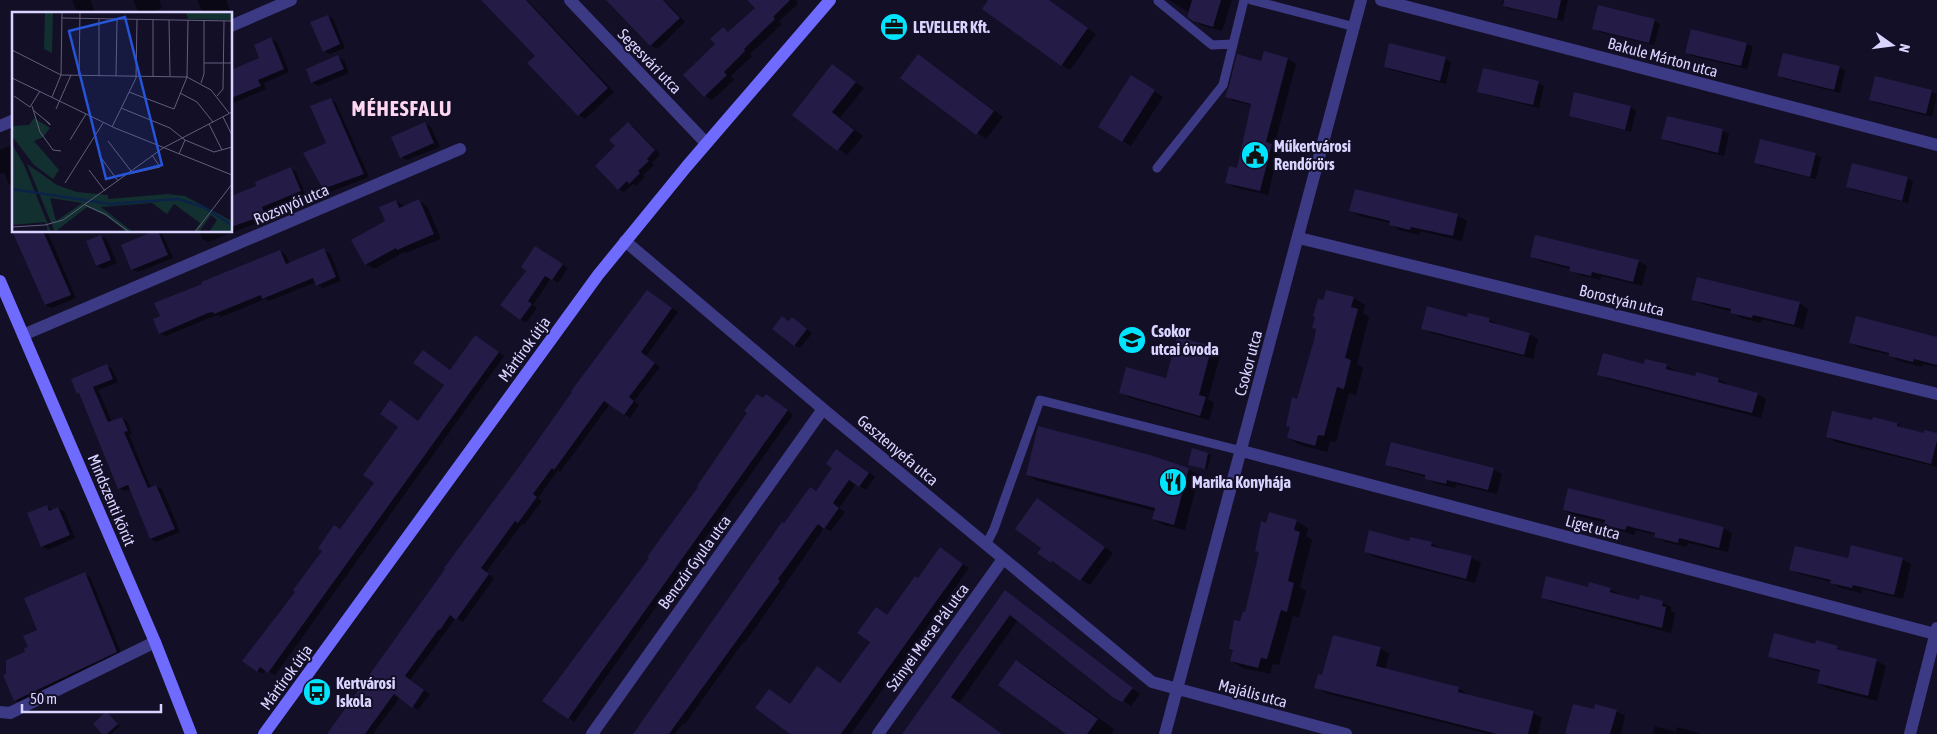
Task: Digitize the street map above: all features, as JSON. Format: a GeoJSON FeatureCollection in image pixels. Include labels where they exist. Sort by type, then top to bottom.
{"type":"FeatureCollection","features":[{"type":"Feature","properties":{"kind":"street"},"geometry":{"type":"LineString","coordinates":[[232,26],[291,0]]}},
{"type":"Feature","properties":{"kind":"street","name":"Segesvári utca"},"geometry":{"type":"LineString","coordinates":[[570,0],[706,144]]}},
{"type":"Feature","properties":{"kind":"street","name":"Mártírok útja"},"geometry":{"type":"LineString","coordinates":[[264,734],[598,275],[706,144],[830,0]]}},
{"type":"Feature","properties":{"kind":"street","name":"Csokor utca"},"geometry":{"type":"LineString","coordinates":[[1165,734],[1299,238],[1361,0]]}},
{"type":"Feature","properties":{"kind":"street","name":"Bakule Márton utca"},"geometry":{"type":"LineString","coordinates":[[1381,0],[1937,145]]}},
{"type":"Feature","properties":{"kind":"street"},"geometry":{"type":"LineString","coordinates":[[0,126],[12,121]]}},
{"type":"Feature","properties":{"kind":"street","name":"Rozsnyói utca"},"geometry":{"type":"LineString","coordinates":[[24,335],[460,149]]}},
{"type":"Feature","properties":{"kind":"street","name":"Borostyán utca"},"geometry":{"type":"LineString","coordinates":[[1299,238],[1937,394]]}},
{"type":"Feature","properties":{"kind":"street","name":"Gesztenyefa utca"},"geometry":{"type":"LineString","coordinates":[[625,241],[823,410],[1152,682]]}},
{"type":"Feature","properties":{"kind":"street","name":"Mindszenti körút"},"geometry":{"type":"LineString","coordinates":[[1,288],[24,335],[155,642],[191,734]]}},
{"type":"Feature","properties":{"kind":"street","name":"Benczúr Gyula utca"},"geometry":{"type":"LineString","coordinates":[[592,734],[823,410]]}},
{"type":"Feature","properties":{"kind":"street","name":"Liget utca"},"geometry":{"type":"LineString","coordinates":[[1242,451],[1936,631]]}},
{"type":"Feature","properties":{"kind":"street","name":"Szinyei Merse Pál utca"},"geometry":{"type":"LineString","coordinates":[[878,734],[1003,559]]}},
{"type":"Feature","properties":{"kind":"street"},"geometry":{"type":"LineString","coordinates":[[1910,734],[1936,631]]}},
{"type":"Feature","properties":{"kind":"street"},"geometry":{"type":"LineString","coordinates":[[0,712],[10,713],[155,642]]}},
{"type":"Feature","properties":{"kind":"street","name":"Majális utca"},"geometry":{"type":"LineString","coordinates":[[1152,682],[1346,734]]}},
{"type":"Feature","properties":{"kind":"lane"},"geometry":{"type":"LineString","coordinates":[[1157,168],[1223,85],[1244,0]]}},
{"type":"Feature","properties":{"kind":"lane"},"geometry":{"type":"LineString","coordinates":[[1251,0],[1355,27]]}},
{"type":"Feature","properties":{"kind":"lane"},"geometry":{"type":"LineString","coordinates":[[1158,1],[1212,45],[1232,44]]}},
{"type":"Feature","properties":{"kind":"lane"},"geometry":{"type":"LineString","coordinates":[[986,545],[994,530],[1040,400],[1242,451]]}},
{"type":"Feature","properties":{"kind":"building"},"geometry":{"type":"Polygon","coordinates":[[[481,0],[526,0],[608,88],[578,116],[527,63],[535,56],[481,0]]]}},
{"type":"Feature","properties":{"kind":"building"},"geometry":{"type":"Polygon","coordinates":[[[606,0],[663,0],[680,18],[650,46],[606,0]]]}},
{"type":"Feature","properties":{"kind":"building"},"geometry":{"type":"Polygon","coordinates":[[[747,0],[790,0],[773,17],[775,19],[744,49],[745,51],[724,72],[727,75],[704,97],[683,75],[715,44],[710,39],[723,27],[728,32],[755,8],[747,0]]]}},
{"type":"Feature","properties":{"kind":"building"},"geometry":{"type":"Polygon","coordinates":[[[988,0],[1049,0],[1088,28],[1061,66],[982,9],[988,0]]]}},
{"type":"Feature","properties":{"kind":"building"},"geometry":{"type":"Polygon","coordinates":[[[1192,0],[1221,0],[1213,27],[1193,21],[1187,17],[1192,0]]]}},
{"type":"Feature","properties":{"kind":"building"},"geometry":{"type":"Polygon","coordinates":[[[1504,0],[1561,0],[1557,19],[1503,6],[1504,0]]]}},
{"type":"Feature","properties":{"kind":"building"},"geometry":{"type":"Polygon","coordinates":[[[1598,5],[1655,19],[1649,43],[1592,29],[1598,5]]]}},
{"type":"Feature","properties":{"kind":"building"},"geometry":{"type":"Polygon","coordinates":[[[328,15],[340,44],[323,52],[310,22],[328,15]]]}},
{"type":"Feature","properties":{"kind":"building"},"geometry":{"type":"Polygon","coordinates":[[[1691,29],[1747,43],[1741,66],[1685,53],[1691,29]]]}},
{"type":"Feature","properties":{"kind":"building"},"geometry":{"type":"Polygon","coordinates":[[[271,37],[284,69],[258,80],[261,86],[232,98],[232,70],[259,58],[254,45],[271,37]]]}},
{"type":"Feature","properties":{"kind":"building"},"geometry":{"type":"Polygon","coordinates":[[[1389,43],[1446,57],[1440,81],[1384,67],[1389,43]]]}},
{"type":"Feature","properties":{"kind":"building"},"geometry":{"type":"Polygon","coordinates":[[[1264,51],[1288,58],[1266,142],[1272,144],[1260,191],[1225,183],[1229,166],[1237,168],[1251,104],[1225,97],[1237,54],[1261,61],[1264,51]]]}},
{"type":"Feature","properties":{"kind":"building"},"geometry":{"type":"Polygon","coordinates":[[[1783,53],[1840,66],[1834,90],[1777,76],[1783,53]]]}},
{"type":"Feature","properties":{"kind":"building"},"geometry":{"type":"Polygon","coordinates":[[[918,54],[994,111],[976,135],[900,78],[918,54]]]}},
{"type":"Feature","properties":{"kind":"building"},"geometry":{"type":"Polygon","coordinates":[[[338,55],[344,69],[311,83],[306,69],[338,55]]]}},
{"type":"Feature","properties":{"kind":"building"},"geometry":{"type":"Polygon","coordinates":[[[832,64],[856,82],[832,112],[854,130],[837,151],[792,115],[832,64]]]}},
{"type":"Feature","properties":{"kind":"building"},"geometry":{"type":"Polygon","coordinates":[[[1483,68],[1539,81],[1533,105],[1477,92],[1483,68]]]}},
{"type":"Feature","properties":{"kind":"building"},"geometry":{"type":"Polygon","coordinates":[[[1131,75],[1155,90],[1122,142],[1098,127],[1131,75]]]}},
{"type":"Feature","properties":{"kind":"building"},"geometry":{"type":"Polygon","coordinates":[[[1875,76],[1932,90],[1926,114],[1869,100],[1875,76]]]}},
{"type":"Feature","properties":{"kind":"building"},"geometry":{"type":"Polygon","coordinates":[[[1574,92],[1631,106],[1625,130],[1569,116],[1574,92]]]}},
{"type":"Feature","properties":{"kind":"building"},"geometry":{"type":"Polygon","coordinates":[[[331,98],[364,174],[323,189],[303,153],[326,143],[310,106],[331,98]]]}},
{"type":"Feature","properties":{"kind":"building"},"geometry":{"type":"Polygon","coordinates":[[[1667,116],[1723,129],[1718,153],[1661,139],[1667,116]]]}},
{"type":"Feature","properties":{"kind":"building"},"geometry":{"type":"Polygon","coordinates":[[[425,122],[434,143],[400,158],[391,137],[425,122]]]}},
{"type":"Feature","properties":{"kind":"building"},"geometry":{"type":"Polygon","coordinates":[[[628,122],[655,150],[647,159],[649,161],[638,171],[640,173],[629,184],[627,181],[618,190],[595,166],[615,146],[609,140],[628,122]]]}},
{"type":"Feature","properties":{"kind":"building"},"geometry":{"type":"Polygon","coordinates":[[[1760,139],[1816,153],[1810,177],[1754,163],[1760,139]]]}},
{"type":"Feature","properties":{"kind":"building"},"geometry":{"type":"Polygon","coordinates":[[[1852,163],[1908,177],[1902,201],[1846,187],[1852,163]]]}},
{"type":"Feature","properties":{"kind":"building"},"geometry":{"type":"Polygon","coordinates":[[[291,167],[301,191],[262,207],[265,215],[232,227],[232,196],[256,186],[255,182],[291,167]]]}},
{"type":"Feature","properties":{"kind":"building"},"geometry":{"type":"Polygon","coordinates":[[[1355,189],[1458,214],[1453,236],[1411,227],[1410,230],[1389,225],[1390,221],[1349,211],[1355,189]]]}},
{"type":"Feature","properties":{"kind":"building"},"geometry":{"type":"Polygon","coordinates":[[[419,199],[434,234],[397,250],[396,248],[365,265],[351,240],[385,221],[379,207],[396,200],[399,208],[419,199]]]}},
{"type":"Feature","properties":{"kind":"building"},"geometry":{"type":"Polygon","coordinates":[[[12,232],[43,232],[71,295],[45,305],[12,232]]]}},
{"type":"Feature","properties":{"kind":"building"},"geometry":{"type":"Polygon","coordinates":[[[152,232],[158,232],[168,255],[131,270],[121,245],[152,232]]]}},
{"type":"Feature","properties":{"kind":"building"},"geometry":{"type":"Polygon","coordinates":[[[101,235],[111,260],[96,266],[86,241],[101,235]]]}},
{"type":"Feature","properties":{"kind":"building"},"geometry":{"type":"Polygon","coordinates":[[[1535,235],[1639,260],[1633,282],[1592,272],[1591,276],[1569,271],[1570,267],[1530,257],[1535,235]]]}},
{"type":"Feature","properties":{"kind":"building"},"geometry":{"type":"Polygon","coordinates":[[[535,246],[563,264],[552,280],[545,276],[528,301],[532,304],[520,320],[500,305],[526,271],[521,267],[535,246]]]}},
{"type":"Feature","properties":{"kind":"building"},"geometry":{"type":"Polygon","coordinates":[[[324,248],[336,277],[316,286],[313,278],[262,299],[261,295],[214,314],[213,312],[208,313],[159,334],[153,319],[160,316],[154,303],[280,250],[286,264],[324,248]]]}},
{"type":"Feature","properties":{"kind":"building"},"geometry":{"type":"Polygon","coordinates":[[[1697,277],[1800,302],[1794,325],[1753,315],[1752,318],[1730,313],[1731,309],[1691,300],[1697,277]]]}},
{"type":"Feature","properties":{"kind":"building"},"geometry":{"type":"Polygon","coordinates":[[[647,290],[672,308],[641,352],[655,363],[629,397],[634,401],[624,415],[604,401],[554,470],[552,468],[533,494],[537,497],[518,523],[515,521],[481,568],[489,574],[456,620],[450,615],[405,676],[424,690],[412,708],[394,694],[365,734],[327,734],[444,568],[521,464],[571,391],[647,290]]]}},
{"type":"Feature","properties":{"kind":"building"},"geometry":{"type":"Polygon","coordinates":[[[1326,290],[1354,297],[1351,307],[1358,309],[1345,358],[1351,360],[1344,389],[1337,387],[1324,436],[1318,435],[1315,446],[1287,438],[1290,427],[1286,426],[1292,397],[1297,399],[1314,340],[1316,329],[1312,328],[1315,317],[1313,316],[1318,299],[1323,300],[1326,290]]]}},
{"type":"Feature","properties":{"kind":"building"},"geometry":{"type":"Polygon","coordinates":[[[1427,306],[1467,317],[1468,313],[1490,318],[1489,322],[1530,333],[1524,355],[1421,329],[1427,306]]]}},
{"type":"Feature","properties":{"kind":"building"},"geometry":{"type":"Polygon","coordinates":[[[782,316],[789,321],[792,317],[807,329],[794,346],[772,329],[782,316]]]}},
{"type":"Feature","properties":{"kind":"building"},"geometry":{"type":"Polygon","coordinates":[[[1856,316],[1937,337],[1937,365],[1914,359],[1913,362],[1889,356],[1889,353],[1849,343],[1856,316]]]}},
{"type":"Feature","properties":{"kind":"building"},"geometry":{"type":"Polygon","coordinates":[[[475,335],[499,352],[268,673],[260,667],[257,672],[242,661],[295,592],[293,590],[322,551],[318,548],[334,525],[340,529],[374,483],[363,475],[398,427],[380,414],[390,400],[418,421],[444,385],[413,363],[423,350],[450,370],[475,335]]]}},
{"type":"Feature","properties":{"kind":"building"},"geometry":{"type":"Polygon","coordinates":[[[1177,337],[1212,346],[1199,395],[1206,397],[1200,416],[1119,393],[1126,367],[1166,378],[1177,337]]]}},
{"type":"Feature","properties":{"kind":"building"},"geometry":{"type":"Polygon","coordinates":[[[1603,353],[1644,364],[1645,359],[1667,364],[1666,369],[1695,376],[1696,372],[1719,378],[1718,382],[1758,393],[1752,413],[1597,375],[1603,353]]]}},
{"type":"Feature","properties":{"kind":"building"},"geometry":{"type":"Polygon","coordinates":[[[107,364],[113,379],[93,387],[108,422],[122,417],[128,431],[124,432],[148,488],[156,485],[175,529],[150,539],[128,485],[118,489],[79,393],[77,394],[71,379],[107,364]]]}},
{"type":"Feature","properties":{"kind":"building"},"geometry":{"type":"Polygon","coordinates":[[[757,394],[763,398],[766,394],[788,410],[568,719],[542,701],[649,558],[647,557],[698,487],[747,413],[744,411],[757,394]]]}},
{"type":"Feature","properties":{"kind":"building"},"geometry":{"type":"Polygon","coordinates":[[[1832,411],[1872,420],[1873,417],[1924,433],[1924,430],[1937,433],[1937,441],[1931,464],[1826,437],[1832,411]]]}},
{"type":"Feature","properties":{"kind":"building"},"geometry":{"type":"Polygon","coordinates":[[[1038,426],[1150,455],[1189,468],[1174,525],[1152,519],[1155,508],[1026,475],[1038,426]]]}},
{"type":"Feature","properties":{"kind":"building"},"geometry":{"type":"Polygon","coordinates":[[[1391,442],[1494,468],[1488,490],[1447,480],[1446,484],[1425,479],[1425,475],[1385,465],[1391,442]]]}},
{"type":"Feature","properties":{"kind":"building"},"geometry":{"type":"Polygon","coordinates":[[[1192,448],[1208,453],[1205,469],[1188,465],[1192,448]]]}},
{"type":"Feature","properties":{"kind":"building"},"geometry":{"type":"Polygon","coordinates":[[[836,449],[869,473],[859,487],[849,480],[833,503],[839,508],[824,529],[818,524],[778,579],[780,581],[669,734],[633,734],[782,522],[784,523],[810,487],[816,491],[832,468],[826,464],[836,449]]]}},
{"type":"Feature","properties":{"kind":"building"},"geometry":{"type":"Polygon","coordinates":[[[1568,488],[1724,527],[1719,548],[1679,538],[1678,543],[1654,537],[1655,533],[1627,526],[1625,530],[1604,525],[1605,520],[1563,510],[1568,488]]]}},
{"type":"Feature","properties":{"kind":"building"},"geometry":{"type":"Polygon","coordinates":[[[1037,498],[1105,547],[1080,581],[1037,553],[1041,548],[1015,529],[1037,498]]]}},
{"type":"Feature","properties":{"kind":"building"},"geometry":{"type":"Polygon","coordinates":[[[47,505],[49,511],[58,507],[70,535],[41,547],[27,513],[47,505]]]}},
{"type":"Feature","properties":{"kind":"building"},"geometry":{"type":"Polygon","coordinates":[[[1269,512],[1297,520],[1294,530],[1300,532],[1288,581],[1294,583],[1287,612],[1281,610],[1267,659],[1261,658],[1258,668],[1230,661],[1233,650],[1229,649],[1234,620],[1240,621],[1243,611],[1245,612],[1259,552],[1255,551],[1261,521],[1266,523],[1269,512]]]}},
{"type":"Feature","properties":{"kind":"building"},"geometry":{"type":"Polygon","coordinates":[[[1369,530],[1409,541],[1410,537],[1432,542],[1431,546],[1472,556],[1466,579],[1364,552],[1369,530]]]}},
{"type":"Feature","properties":{"kind":"building"},"geometry":{"type":"Polygon","coordinates":[[[1851,545],[1903,558],[1894,595],[1853,585],[1852,588],[1830,583],[1831,580],[1789,570],[1795,546],[1848,558],[1851,545]]]}},
{"type":"Feature","properties":{"kind":"building"},"geometry":{"type":"Polygon","coordinates":[[[940,547],[963,564],[841,734],[790,734],[755,708],[769,689],[790,704],[817,666],[840,683],[870,642],[857,633],[876,607],[887,615],[915,576],[918,578],[940,547]]]}},
{"type":"Feature","properties":{"kind":"building"},"geometry":{"type":"Polygon","coordinates":[[[85,572],[117,652],[14,701],[3,675],[6,674],[6,660],[25,652],[24,648],[28,647],[23,636],[37,630],[24,598],[85,572]]]}},
{"type":"Feature","properties":{"kind":"building"},"geometry":{"type":"Polygon","coordinates":[[[1546,576],[1588,587],[1589,582],[1611,588],[1610,592],[1639,600],[1640,595],[1663,601],[1662,606],[1666,607],[1662,628],[1541,598],[1546,576]]]}},
{"type":"Feature","properties":{"kind":"building"},"geometry":{"type":"Polygon","coordinates":[[[1005,590],[1133,688],[1122,702],[1114,698],[1010,615],[951,697],[1002,734],[902,734],[1005,590]]]}},
{"type":"Feature","properties":{"kind":"building"},"geometry":{"type":"Polygon","coordinates":[[[1774,633],[1815,644],[1816,640],[1838,646],[1837,649],[1877,659],[1868,696],[1817,683],[1820,670],[1768,657],[1774,633]]]}},
{"type":"Feature","properties":{"kind":"building"},"geometry":{"type":"Polygon","coordinates":[[[1333,635],[1381,647],[1376,666],[1459,687],[1458,692],[1534,711],[1528,734],[1497,734],[1314,688],[1318,674],[1322,675],[1333,635]]]}},
{"type":"Feature","properties":{"kind":"building"},"geometry":{"type":"Polygon","coordinates":[[[1016,660],[1098,719],[1087,734],[1066,734],[998,685],[1016,660]]]}},
{"type":"Feature","properties":{"kind":"building"},"geometry":{"type":"Polygon","coordinates":[[[1573,704],[1594,709],[1595,704],[1617,710],[1610,734],[1565,734],[1573,704]]]}},
{"type":"Feature","properties":{"kind":"building"},"geometry":{"type":"Polygon","coordinates":[[[106,711],[118,724],[107,734],[102,734],[93,724],[106,711]]]}},
{"type":"Feature","properties":{"kind":"place","name":"LEVELLER Kft."},"geometry":{"type":"Point","coordinates":[894,27]}},
{"type":"Feature","properties":{"kind":"place","name":"Műkertvárosi Rendőrörs"},"geometry":{"type":"Point","coordinates":[1255,155]}},
{"type":"Feature","properties":{"kind":"place","name":"Csokor utcai óvoda"},"geometry":{"type":"Point","coordinates":[1132,340]}},
{"type":"Feature","properties":{"kind":"place","name":"Marika Konyhája"},"geometry":{"type":"Point","coordinates":[1173,482]}},
{"type":"Feature","properties":{"kind":"place","name":"Kertvárosi Iskola"},"geometry":{"type":"Point","coordinates":[317,692]}},
{"type":"Feature","properties":{"kind":"district","name":"MÉHESFALU"},"geometry":{"type":"Point","coordinates":[402,109]}}]}
